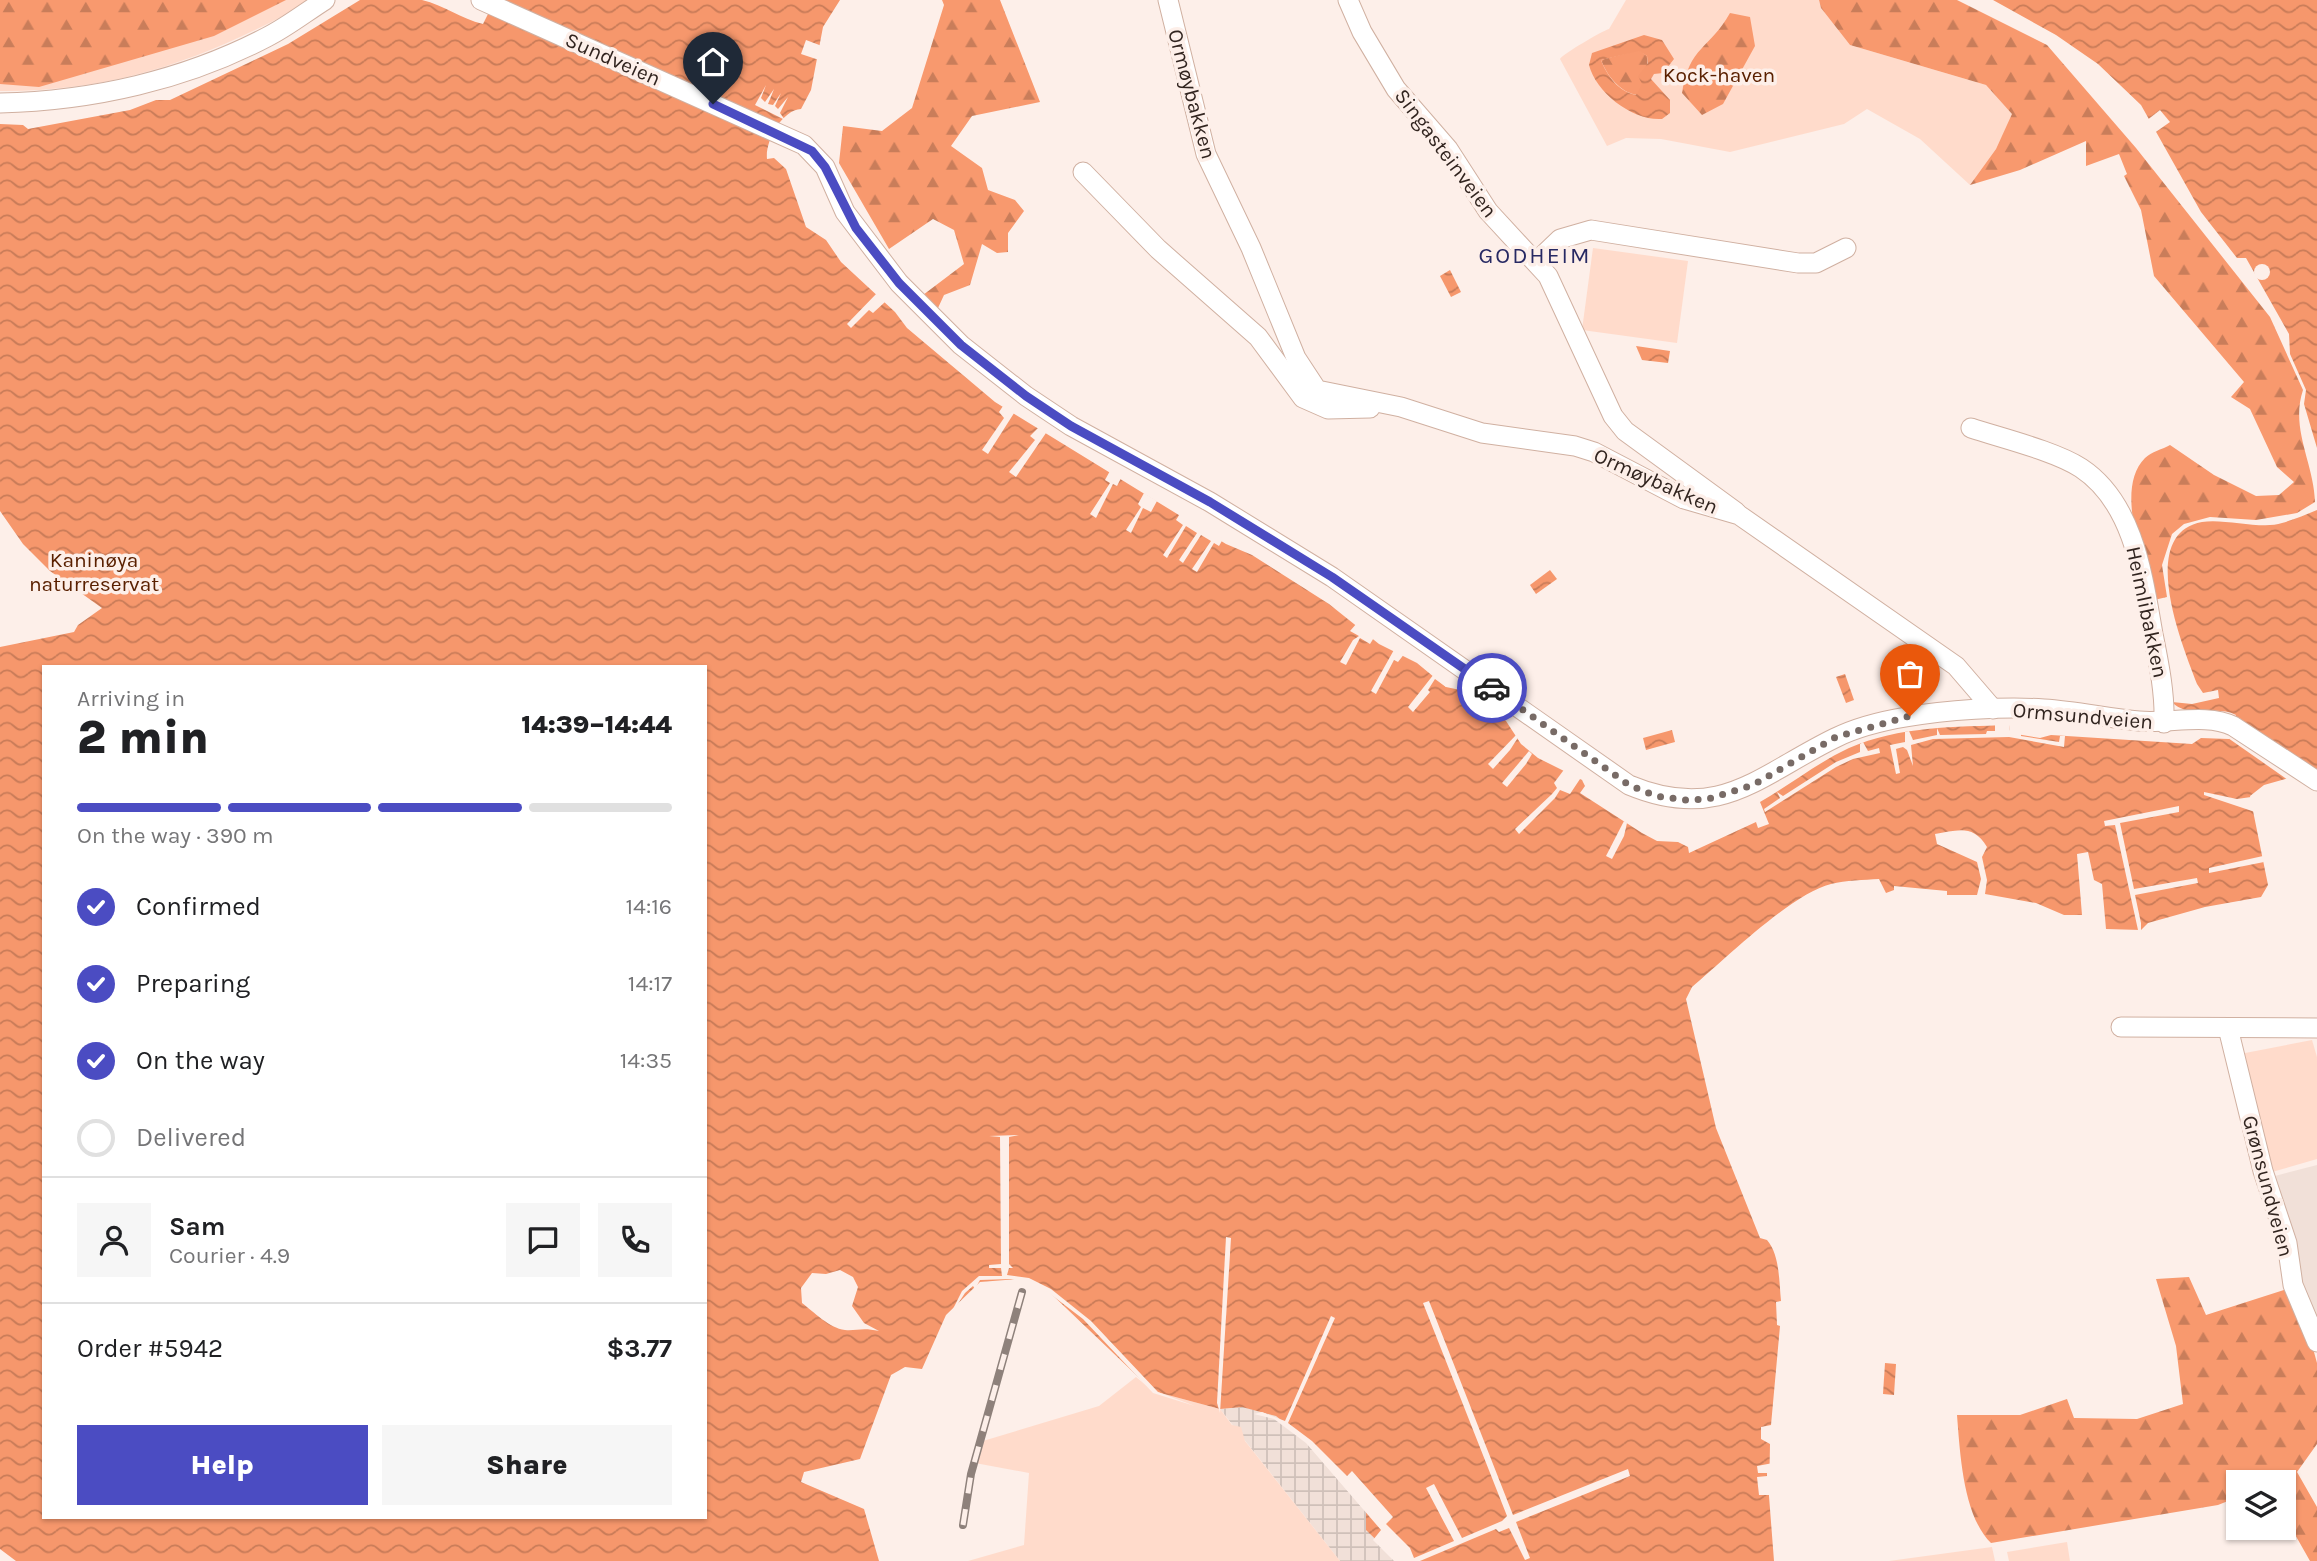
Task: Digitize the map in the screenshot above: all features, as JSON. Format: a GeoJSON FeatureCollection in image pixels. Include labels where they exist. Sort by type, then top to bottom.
{"type":"FeatureCollection","features":[{"type":"Feature","properties":{"kind":"street"},"geometry":{"type":"LineString","coordinates":[[0,103],[78,98],[147,84],[251,45],[326,0]]}},
{"type":"Feature","properties":{"kind":"street","name":"Ormøybakken"},"geometry":{"type":"LineString","coordinates":[[1168,0],[1206,153],[1251,248],[1296,358],[1317,390],[1384,403],[1482,433],[1575,446],[1594,452],[1684,499],[1739,515],[1956,666],[1993,709]]}},
{"type":"Feature","properties":{"kind":"street","name":"Singasteinveien"},"geometry":{"type":"LineString","coordinates":[[1348,0],[1373,52],[1396,89],[1448,149],[1489,211],[1548,276],[1594,379],[1619,423],[1659,457],[1696,480],[1739,515]]}},
{"type":"Feature","properties":{"kind":"street","name":"Sundveien"},"geometry":{"type":"LineString","coordinates":[[487,3],[804,145],[819,158]]}},
{"type":"Feature","properties":{"kind":"street","name":"Ormsundveien"},"geometry":{"type":"LineString","coordinates":[[819,158],[845,212],[899,283],[961,345],[1026,396],[1071,426],[1210,502],[1332,577],[1629,785],[1656,796],[1685,800],[1708,799],[1753,785],[1856,729],[1910,716],[1993,709],[2046,709],[2164,723],[2211,720],[2233,726],[2312,779]]}},
{"type":"Feature","properties":{"kind":"street","name":"Ormøybakken"},"geometry":{"type":"LineString","coordinates":[[1083,172],[1158,249],[1258,337],[1303,398],[1328,409],[1342,410],[1373,408],[1384,403]]}},
{"type":"Feature","properties":{"kind":"street"},"geometry":{"type":"LineString","coordinates":[[1536,262],[1560,239],[1591,230],[1798,263],[1816,263],[1846,248]]}},
{"type":"Feature","properties":{"kind":"street","name":"Heimlibakken"},"geometry":{"type":"LineString","coordinates":[[1971,428],[2077,465],[2090,475],[2110,498],[2130,534],[2143,577],[2164,692],[2164,723]]}},
{"type":"Feature","properties":{"kind":"street"},"geometry":{"type":"LineString","coordinates":[[2121,1027],[2317,1028]]}},
{"type":"Feature","properties":{"kind":"street","name":"Grønsundveien"},"geometry":{"type":"LineString","coordinates":[[2228,1028],[2263,1171],[2287,1243],[2293,1285],[2317,1342]]}},
{"type":"Feature","properties":{"kind":"shaded area"},"geometry":{"type":"Polygon","coordinates":[[[2317,1165],[2317,1323],[2306,1300],[2275,1176],[2317,1165]]]}},
{"type":"Feature","properties":{"kind":"shaded area"},"geometry":{"type":"Polygon","coordinates":[[[1242,1407],[1276,1415],[1300,1435],[1366,1512],[1398,1561],[1340,1561],[1220,1409],[1242,1407]]]}},
{"type":"Feature","properties":{"kind":"green space"},"geometry":{"type":"Polygon","coordinates":[[[0,0],[312,0],[237,38],[162,67],[124,78],[84,85],[0,91],[0,0]]]}},
{"type":"Feature","properties":{"kind":"green space"},"geometry":{"type":"Polygon","coordinates":[[[0,0],[286,0],[214,36],[39,87],[0,84],[0,0]]]}},
{"type":"Feature","properties":{"kind":"green space"},"geometry":{"type":"Polygon","coordinates":[[[942,0],[1000,0],[1040,102],[972,116],[951,146],[982,168],[988,190],[1015,200],[1024,211],[1008,233],[1008,252],[997,253],[982,244],[970,285],[944,295],[938,308],[923,295],[964,264],[954,230],[933,219],[889,249],[839,163],[843,126],[882,131],[912,108],[944,5],[942,0]]]}},
{"type":"Feature","properties":{"kind":"green space","name":"Kock-haven"},"geometry":{"type":"Polygon","coordinates":[[[1626,0],[1819,0],[1821,8],[1850,45],[1986,85],[2013,114],[1996,149],[1970,185],[1920,139],[1867,109],[1844,124],[1730,152],[1661,139],[1626,138],[1607,146],[1560,59],[1609,29],[1626,0]]]}},
{"type":"Feature","properties":{"kind":"green space"},"geometry":{"type":"Polygon","coordinates":[[[1819,0],[1957,0],[2047,45],[2136,148],[2270,317],[2303,390],[2299,418],[2315,502],[2297,513],[2256,520],[2210,517],[2184,524],[2172,534],[2162,565],[2167,597],[2154,600],[2134,526],[2132,507],[2136,471],[2145,458],[2170,445],[2214,475],[2256,496],[2279,495],[2294,482],[2277,467],[2250,409],[2231,397],[2244,382],[2154,276],[2141,210],[2124,176],[2127,174],[2119,154],[2086,166],[2086,141],[2020,170],[1970,185],[1996,149],[2012,114],[1986,85],[1850,45],[1821,8],[1819,0]]]}},
{"type":"Feature","properties":{"kind":"green space"},"geometry":{"type":"Polygon","coordinates":[[[1730,13],[1750,17],[1755,46],[1723,104],[1702,115],[1682,93],[1685,78],[1695,57],[1730,13]]]}},
{"type":"Feature","properties":{"kind":"green space"},"geometry":{"type":"Polygon","coordinates":[[[1639,50],[1647,56],[1647,65],[1644,82],[1637,95],[1615,82],[1601,60],[1639,50]]]}},
{"type":"Feature","properties":{"kind":"green space"},"geometry":{"type":"Polygon","coordinates":[[[1593,248],[1688,261],[1677,343],[1582,330],[1593,248]]]}},
{"type":"Feature","properties":{"kind":"green space"},"geometry":{"type":"Polygon","coordinates":[[[2312,1040],[2317,1057],[2317,1159],[2272,1172],[2240,1054],[2312,1040]]]}},
{"type":"Feature","properties":{"kind":"green space"},"geometry":{"type":"Polygon","coordinates":[[[2189,1277],[2206,1315],[2287,1289],[2309,1334],[2317,1363],[2317,1444],[2297,1472],[2317,1507],[2317,1561],[2310,1561],[2296,1536],[2296,1470],[2226,1470],[2226,1502],[2218,1505],[1991,1543],[1974,1517],[1962,1465],[1957,1415],[2020,1415],[2067,1399],[2074,1418],[2137,1419],[2183,1404],[2176,1346],[2156,1279],[2189,1277]]]}},
{"type":"Feature","properties":{"kind":"green space"},"geometry":{"type":"Polygon","coordinates":[[[1136,1377],[1153,1391],[1220,1409],[1232,1425],[1241,1427],[1245,1441],[1340,1561],[968,1561],[1024,1545],[1029,1473],[975,1463],[983,1441],[1099,1406],[1136,1377]]]}},
{"type":"Feature","properties":{"kind":"green space"},"geometry":{"type":"Polygon","coordinates":[[[2067,1542],[2070,1561],[2009,1561],[2007,1552],[2067,1542]]]}},
{"type":"Feature","properties":{"kind":"green space"},"geometry":{"type":"Polygon","coordinates":[[[1992,1547],[1995,1561],[1889,1561],[1992,1547]]]}},
{"type":"Feature","properties":{"kind":"water"},"geometry":{"type":"Polygon","coordinates":[[[360,0],[422,0],[483,24],[495,0],[840,0],[823,27],[811,90],[801,109],[787,115],[776,128],[767,152],[767,159],[774,158],[786,169],[806,227],[826,240],[841,262],[895,312],[907,328],[995,402],[1226,544],[1252,555],[1329,604],[1379,644],[1417,663],[1446,687],[1465,691],[1484,702],[1506,721],[1521,744],[1538,758],[1582,780],[1585,786],[1580,793],[1657,841],[1678,842],[1688,847],[1689,853],[1756,822],[1758,828],[1769,824],[1760,802],[1837,754],[1887,735],[1928,729],[2009,725],[2010,733],[2040,738],[2051,735],[2192,744],[2201,738],[2229,739],[2236,715],[2220,711],[2186,710],[2172,702],[2192,704],[2219,698],[2218,690],[2203,693],[2197,684],[2175,620],[2168,569],[2171,547],[2182,531],[2202,522],[2274,525],[2317,510],[2317,770],[2264,785],[2250,796],[2268,885],[2261,897],[2205,907],[2148,923],[2141,930],[2106,929],[2102,884],[2094,880],[2088,852],[2077,854],[2082,915],[2064,915],[2036,903],[1985,894],[1987,880],[1982,857],[1987,847],[1976,834],[1964,830],[1950,831],[1935,834],[1937,844],[1977,862],[1981,879],[1977,895],[1947,895],[1947,891],[1894,886],[1894,890],[1886,893],[1879,879],[1831,884],[1797,900],[1778,914],[1692,987],[1686,999],[1716,1128],[1760,1238],[1767,1240],[1771,1246],[1778,1269],[1781,1301],[1776,1302],[1777,1325],[1780,1326],[1771,1425],[1761,1427],[1761,1439],[1770,1444],[1769,1496],[1774,1561],[1398,1561],[1366,1530],[1366,1512],[1333,1470],[1300,1435],[1276,1416],[1242,1407],[1220,1409],[1153,1391],[1044,1287],[1019,1279],[980,1282],[946,1315],[922,1369],[905,1367],[891,1375],[860,1459],[804,1472],[801,1482],[864,1509],[879,1561],[16,1561],[0,1549],[0,647],[74,632],[78,625],[102,608],[50,571],[23,544],[0,511],[0,124],[23,125],[28,129],[130,110],[156,100],[170,100],[288,44],[360,0]],[[840,1270],[826,1274],[812,1273],[801,1288],[802,1303],[839,1329],[879,1331],[864,1323],[852,1306],[858,1287],[853,1277],[840,1270]]]}},
{"type":"Feature","properties":{"kind":"water"},"geometry":{"type":"Polygon","coordinates":[[[1993,0],[2317,0],[2317,448],[2304,404],[2306,390],[2290,354],[2289,334],[2246,258],[2237,258],[2201,212],[2141,105],[2098,64],[2056,35],[1993,0]]]}},
{"type":"Feature","properties":{"kind":"water"},"geometry":{"type":"Polygon","coordinates":[[[1644,35],[1662,40],[1674,59],[1663,73],[1654,74],[1651,79],[1670,100],[1670,113],[1662,119],[1651,118],[1617,103],[1599,86],[1593,75],[1589,65],[1592,53],[1644,35]],[[1639,51],[1601,60],[1614,82],[1624,91],[1636,95],[1642,84],[1638,76],[1648,63],[1647,56],[1639,51]]]}},
{"type":"Feature","properties":{"kind":"water"},"geometry":{"type":"Polygon","coordinates":[[[1450,270],[1461,292],[1451,297],[1440,276],[1450,270]]]}},
{"type":"Feature","properties":{"kind":"water"},"geometry":{"type":"Polygon","coordinates":[[[1636,346],[1670,351],[1668,363],[1642,360],[1636,346]]]}},
{"type":"Feature","properties":{"kind":"water"},"geometry":{"type":"Polygon","coordinates":[[[1550,570],[1557,579],[1536,594],[1530,585],[1550,570]]]}},
{"type":"Feature","properties":{"kind":"water"},"geometry":{"type":"Polygon","coordinates":[[[1845,674],[1854,700],[1846,703],[1836,677],[1845,674]]]}},
{"type":"Feature","properties":{"kind":"water"},"geometry":{"type":"Polygon","coordinates":[[[1672,730],[1675,742],[1646,750],[1643,738],[1672,730]]]}},
{"type":"Feature","properties":{"kind":"water"},"geometry":{"type":"Polygon","coordinates":[[[1885,1363],[1896,1364],[1894,1395],[1883,1394],[1885,1363]]]}},
{"type":"Feature","properties":{"kind":"pier"},"geometry":{"type":"Polygon","coordinates":[[[806,40],[822,46],[819,60],[801,54],[806,40]]]}},
{"type":"Feature","properties":{"kind":"pier"},"geometry":{"type":"Polygon","coordinates":[[[766,85],[761,98],[765,102],[774,89],[768,104],[773,105],[781,93],[775,106],[778,109],[788,97],[780,113],[785,120],[755,105],[766,85]]]}},
{"type":"Feature","properties":{"kind":"pier"},"geometry":{"type":"Polygon","coordinates":[[[2160,110],[2170,122],[2153,134],[2146,121],[2160,110]]]}},
{"type":"Feature","properties":{"kind":"pier"},"geometry":{"type":"Polygon","coordinates":[[[2259,264],[2265,264],[2270,272],[2268,278],[2259,280],[2254,275],[2254,269],[2259,264]]]}},
{"type":"Feature","properties":{"kind":"pier"},"geometry":{"type":"Polygon","coordinates":[[[877,293],[885,302],[873,313],[869,310],[851,328],[847,324],[877,293]]]}},
{"type":"Feature","properties":{"kind":"pier"},"geometry":{"type":"Polygon","coordinates":[[[1005,403],[1016,410],[988,454],[982,450],[1004,418],[999,412],[1005,403]]]}},
{"type":"Feature","properties":{"kind":"pier"},"geometry":{"type":"Polygon","coordinates":[[[1041,425],[1048,430],[1016,477],[1009,472],[1035,440],[1030,436],[1041,425]]]}},
{"type":"Feature","properties":{"kind":"pier"},"geometry":{"type":"Polygon","coordinates":[[[1111,469],[1122,476],[1117,486],[1113,484],[1096,518],[1090,514],[1110,483],[1105,480],[1111,469]]]}},
{"type":"Feature","properties":{"kind":"pier"},"geometry":{"type":"Polygon","coordinates":[[[1144,493],[1157,501],[1151,512],[1143,508],[1131,533],[1126,530],[1141,507],[1138,504],[1144,493]]]}},
{"type":"Feature","properties":{"kind":"pier"},"geometry":{"type":"Polygon","coordinates":[[[1181,512],[1223,539],[1219,546],[1214,543],[1197,572],[1192,569],[1211,541],[1201,535],[1183,563],[1179,560],[1197,533],[1186,526],[1167,558],[1163,555],[1183,525],[1176,520],[1181,512]]]}},
{"type":"Feature","properties":{"kind":"pier"},"geometry":{"type":"Polygon","coordinates":[[[1357,623],[1375,636],[1370,644],[1360,638],[1346,665],[1340,662],[1353,640],[1359,636],[1350,631],[1357,623]]]}},
{"type":"Feature","properties":{"kind":"pier"},"geometry":{"type":"Polygon","coordinates":[[[1395,648],[1405,653],[1398,662],[1394,660],[1376,694],[1371,691],[1395,648]]]}},
{"type":"Feature","properties":{"kind":"pier"},"geometry":{"type":"Polygon","coordinates":[[[1434,674],[1448,684],[1446,687],[1435,679],[1428,690],[1430,692],[1413,712],[1408,707],[1434,674]]]}},
{"type":"Feature","properties":{"kind":"pier"},"geometry":{"type":"Polygon","coordinates":[[[2238,717],[2311,769],[2307,776],[2291,782],[2228,738],[2238,717]]]}},
{"type":"Feature","properties":{"kind":"pier"},"geometry":{"type":"Polygon","coordinates":[[[1995,725],[2009,725],[2010,731],[2021,731],[2021,736],[2059,742],[2060,736],[2065,736],[2064,747],[2009,737],[1933,739],[1911,745],[1913,766],[1907,750],[1903,747],[1896,749],[1900,773],[1896,774],[1890,745],[1905,742],[1905,732],[1909,731],[1913,740],[1937,735],[1937,728],[1940,735],[1986,734],[1987,731],[1995,731],[1995,725]]]}},
{"type":"Feature","properties":{"kind":"pier"},"geometry":{"type":"Polygon","coordinates":[[[1518,733],[1519,736],[1510,750],[1493,769],[1488,764],[1518,733]]]}},
{"type":"Feature","properties":{"kind":"pier"},"geometry":{"type":"Polygon","coordinates":[[[1863,742],[1868,751],[1879,748],[1880,753],[1853,759],[1836,767],[1765,812],[1764,809],[1780,798],[1777,792],[1783,796],[1836,762],[1860,752],[1860,744],[1863,742]]]}},
{"type":"Feature","properties":{"kind":"pier"},"geometry":{"type":"Polygon","coordinates":[[[1529,751],[1532,754],[1526,764],[1507,787],[1502,783],[1529,751]]]}},
{"type":"Feature","properties":{"kind":"pier"},"geometry":{"type":"Polygon","coordinates":[[[1566,767],[1582,776],[1570,794],[1560,790],[1519,834],[1515,829],[1557,788],[1554,783],[1566,767]]]}},
{"type":"Feature","properties":{"kind":"pier"},"geometry":{"type":"Polygon","coordinates":[[[2204,792],[2237,799],[2251,797],[2255,812],[2204,795],[2204,792]]]}},
{"type":"Feature","properties":{"kind":"pier"},"geometry":{"type":"Polygon","coordinates":[[[2179,806],[2179,812],[2120,823],[2134,889],[2197,878],[2198,883],[2135,895],[2141,923],[2141,930],[2138,930],[2115,825],[2105,826],[2104,821],[2179,806]]]}},
{"type":"Feature","properties":{"kind":"pier"},"geometry":{"type":"Polygon","coordinates":[[[1624,821],[1627,823],[1624,836],[1612,859],[1606,856],[1624,821]]]}},
{"type":"Feature","properties":{"kind":"pier"},"geometry":{"type":"Polygon","coordinates":[[[2263,856],[2264,862],[2209,873],[2209,868],[2263,856]]]}},
{"type":"Feature","properties":{"kind":"pier"},"geometry":{"type":"Polygon","coordinates":[[[1019,1135],[1009,1137],[1009,1264],[1013,1268],[1009,1268],[1007,1275],[1029,1278],[1051,1289],[1091,1321],[1158,1392],[1195,1406],[1153,1393],[1083,1319],[1045,1290],[1032,1285],[1011,1279],[980,1280],[975,1289],[973,1286],[965,1293],[948,1319],[962,1291],[979,1276],[1002,1276],[1001,1268],[989,1268],[989,1265],[1001,1264],[1000,1137],[989,1136],[1019,1135]]]}},
{"type":"Feature","properties":{"kind":"pier"},"geometry":{"type":"Polygon","coordinates":[[[1226,1237],[1231,1238],[1220,1413],[1217,1403],[1226,1237]]]}},
{"type":"Feature","properties":{"kind":"pier"},"geometry":{"type":"Polygon","coordinates":[[[1429,1301],[1513,1515],[1628,1469],[1630,1476],[1516,1522],[1530,1558],[1525,1560],[1509,1528],[1499,1532],[1496,1529],[1420,1561],[1394,1561],[1373,1540],[1381,1530],[1306,1443],[1274,1419],[1254,1414],[1262,1412],[1285,1421],[1331,1316],[1335,1318],[1288,1423],[1312,1441],[1347,1476],[1352,1471],[1393,1517],[1386,1524],[1410,1548],[1414,1558],[1454,1541],[1426,1488],[1434,1484],[1462,1538],[1502,1521],[1507,1516],[1423,1303],[1429,1301]]]}},
{"type":"Feature","properties":{"kind":"pier"},"geometry":{"type":"Polygon","coordinates":[[[1773,1463],[1773,1495],[1759,1495],[1757,1477],[1767,1476],[1767,1473],[1758,1473],[1757,1466],[1773,1463]]]}},
{"type":"Feature","properties":{"kind":"railway"},"geometry":{"type":"LineString","coordinates":[[963,1525],[971,1474],[1022,1292]]}},
{"type":"Feature","properties":{"kind":"way so far"},"geometry":{"type":"LineString","coordinates":[[1492,688],[1629,785],[1656,796],[1685,800],[1708,799],[1753,785],[1836,737],[1883,721],[1910,716]]}},
{"type":"Feature","properties":{"kind":"district","name":"GODHEIM"},"geometry":{"type":"Point","coordinates":[1535,255]}},
{"type":"Feature","properties":{"kind":"route"},"geometry":{"type":"LineString","coordinates":[[713,104],[812,151],[830,175],[845,212],[899,283],[939,326],[1026,396],[1071,426],[1210,502],[1332,577],[1492,688]]}},
{"type":"Feature","properties":{"kind":"park label","name":"Kaninøya naturreservat"},"geometry":{"type":"Point","coordinates":[94,572]}}]}
